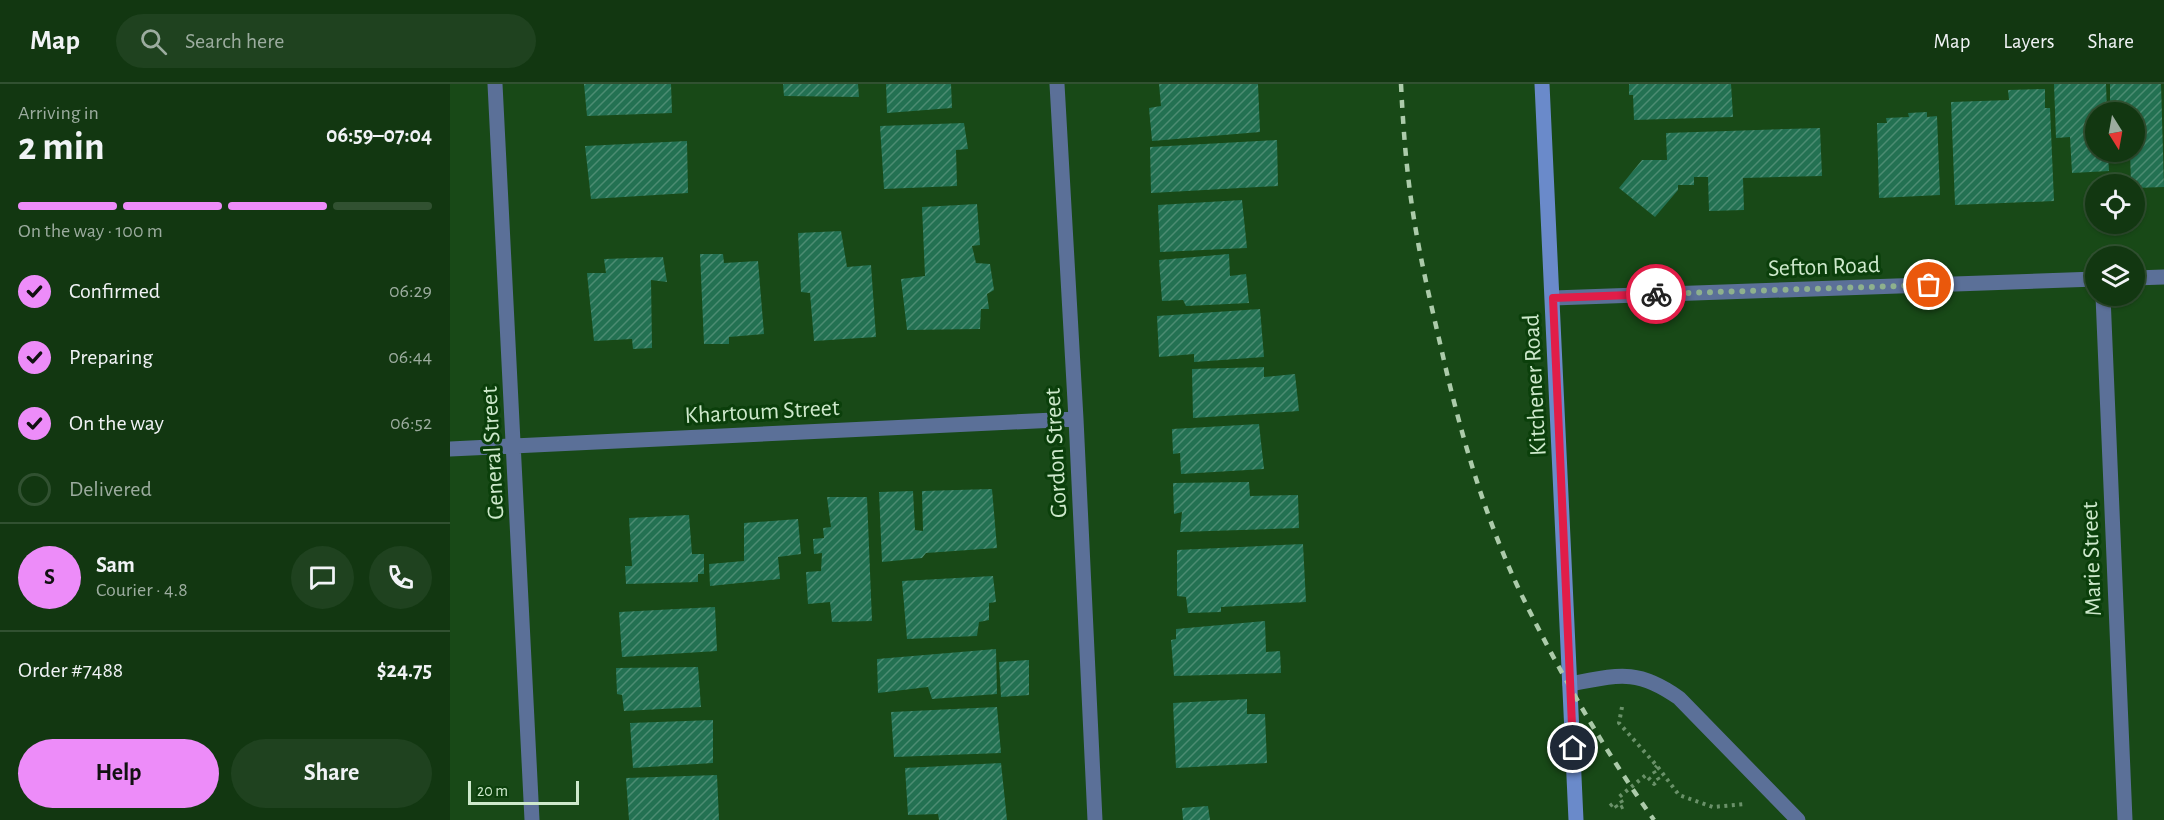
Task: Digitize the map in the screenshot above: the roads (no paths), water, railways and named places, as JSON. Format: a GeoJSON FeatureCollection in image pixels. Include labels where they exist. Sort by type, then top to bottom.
{"type":"FeatureCollection","features":[{"type":"Feature","properties":{"kind":"main road","name":"Kitchener Road"},"geometry":{"type":"LineString","coordinates":[[1542,84],[1576,820]]}},
{"type":"Feature","properties":{"kind":"street","name":"General Street"},"geometry":{"type":"LineString","coordinates":[[495,84],[532,820]]}},
{"type":"Feature","properties":{"kind":"street","name":"Gordon Street"},"geometry":{"type":"LineString","coordinates":[[1057,84],[1095,820]]}},
{"type":"Feature","properties":{"kind":"street"},"geometry":{"type":"LineString","coordinates":[[2145,278],[2164,277]]}},
{"type":"Feature","properties":{"kind":"street","name":"Sefton Road"},"geometry":{"type":"LineString","coordinates":[[1553,298],[2085,279]]}},
{"type":"Feature","properties":{"kind":"street","name":"Marie Street"},"geometry":{"type":"LineString","coordinates":[[2103,306],[2125,820]]}},
{"type":"Feature","properties":{"kind":"street","name":"Khartoum Street"},"geometry":{"type":"LineString","coordinates":[[450,449],[1076,419]]}},
{"type":"Feature","properties":{"kind":"street"},"geometry":{"type":"LineString","coordinates":[[1570,684],[1628,675],[1661,685],[1679,698],[1798,820]]}},
{"type":"Feature","properties":{"kind":"railway"},"geometry":{"type":"LineString","coordinates":[[1401,84],[1408,176],[1422,261],[1458,418],[1478,484],[1514,579],[1557,664],[1603,744],[1654,820]]}}]}
